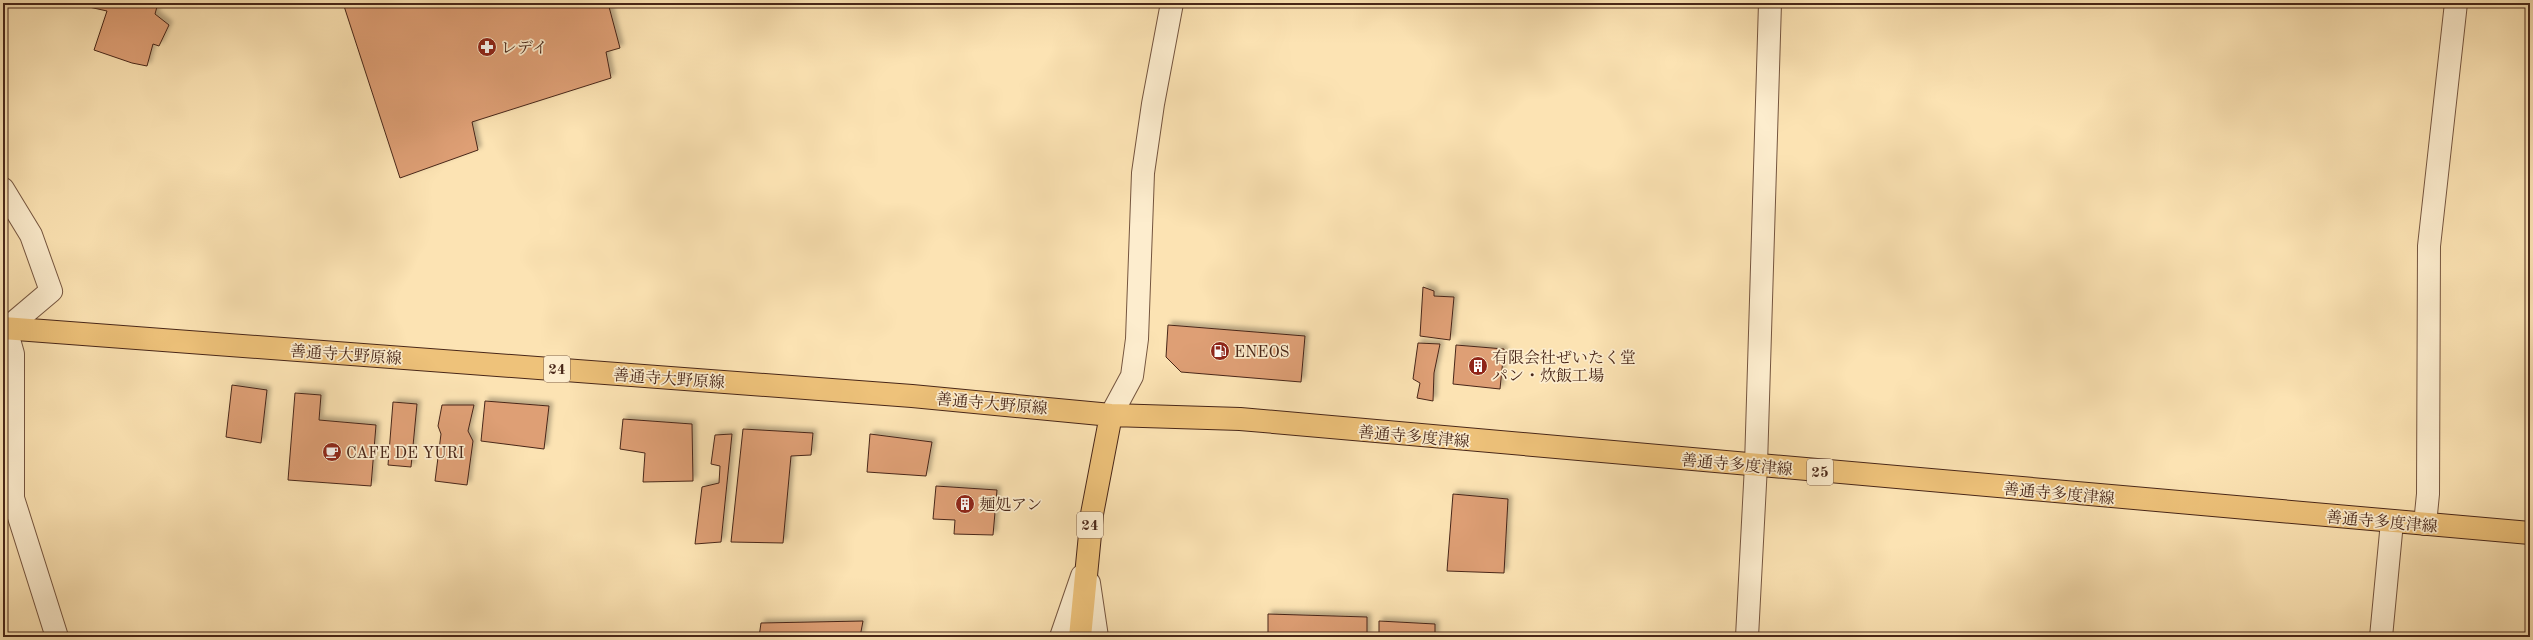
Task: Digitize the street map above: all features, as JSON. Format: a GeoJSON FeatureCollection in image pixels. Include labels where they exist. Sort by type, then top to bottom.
{"type":"FeatureCollection","features":[{"type":"Feature","properties":{"kind":"main road","name":"善通寺大野原線"},"geometry":{"type":"LineString","coordinates":[[4,328],[912,396],[1110,415]]}},
{"type":"Feature","properties":{"kind":"main road","name":"善通寺多度津線"},"geometry":{"type":"LineString","coordinates":[[1110,415],[1240,419],[2530,533]]}},
{"type":"Feature","properties":{"kind":"main road","name":"24"},"geometry":{"type":"LineString","coordinates":[[1080,637],[1092,514],[1110,415]]}},
{"type":"Feature","properties":{"kind":"street"},"geometry":{"type":"LineString","coordinates":[[1110,415],[1132,376],[1137,339],[1143,173],[1153,104],[1172,3]]}},
{"type":"Feature","properties":{"kind":"street"},"geometry":{"type":"LineString","coordinates":[[1747,637],[1756,465],[1770,3]]}},
{"type":"Feature","properties":{"kind":"street"},"geometry":{"type":"LineString","coordinates":[[2426,524],[2428,494],[2429,246],[2456,3]]}},
{"type":"Feature","properties":{"kind":"street"},"geometry":{"type":"LineString","coordinates":[[3,189],[31,235],[51,291],[4,328],[13,354],[13,498],[57,637]]}},
{"type":"Feature","properties":{"kind":"street"},"geometry":{"type":"LineString","coordinates":[[2381,637],[2392,522]]}},
{"type":"Feature","properties":{"kind":"street"},"geometry":{"type":"LineString","coordinates":[[1060,637],[1087,564]]}},
{"type":"Feature","properties":{"kind":"street"},"geometry":{"type":"LineString","coordinates":[[1087,564],[1097,637]]}},
{"type":"Feature","properties":{"kind":"building"},"geometry":{"type":"Polygon","coordinates":[[[71,3],[158,3],[155,14],[169,25],[159,46],[153,44],[147,66],[132,63],[94,50],[107,11],[71,3]]]}},
{"type":"Feature","properties":{"kind":"building"},"geometry":{"type":"Polygon","coordinates":[[[343,3],[608,3],[620,48],[606,52],[611,78],[472,122],[478,150],[400,178],[343,3]]]}},
{"type":"Feature","properties":{"kind":"building"},"geometry":{"type":"Polygon","coordinates":[[[1423,287],[1434,291],[1434,296],[1454,297],[1450,340],[1420,336],[1423,287]]]}},
{"type":"Feature","properties":{"kind":"building"},"geometry":{"type":"Polygon","coordinates":[[[1168,325],[1305,336],[1301,382],[1181,372],[1166,357],[1168,325]]]}},
{"type":"Feature","properties":{"kind":"building"},"geometry":{"type":"Polygon","coordinates":[[[1418,343],[1440,344],[1434,373],[1433,401],[1417,398],[1420,383],[1413,379],[1418,343]]]}},
{"type":"Feature","properties":{"kind":"building","name":"有限会社ぜいたく堂 パン・炊飯工場"},"geometry":{"type":"Polygon","coordinates":[[[1456,345],[1504,349],[1500,389],[1453,384],[1456,345]]]}},
{"type":"Feature","properties":{"kind":"building"},"geometry":{"type":"Polygon","coordinates":[[[232,385],[267,390],[261,443],[226,437],[232,385]]]}},
{"type":"Feature","properties":{"kind":"building","name":"CAFE DE YURI"},"geometry":{"type":"Polygon","coordinates":[[[295,393],[321,395],[319,420],[376,425],[371,486],[288,480],[295,393]]]}},
{"type":"Feature","properties":{"kind":"building"},"geometry":{"type":"Polygon","coordinates":[[[485,401],[549,406],[544,449],[481,441],[485,401]]]}},
{"type":"Feature","properties":{"kind":"building"},"geometry":{"type":"Polygon","coordinates":[[[393,402],[417,404],[411,467],[388,465],[393,402]]]}},
{"type":"Feature","properties":{"kind":"building"},"geometry":{"type":"Polygon","coordinates":[[[442,405],[474,405],[468,431],[473,441],[467,485],[435,481],[441,434],[438,426],[442,405]]]}},
{"type":"Feature","properties":{"kind":"building"},"geometry":{"type":"Polygon","coordinates":[[[623,419],[692,424],[693,481],[643,482],[645,453],[620,449],[623,419]]]}},
{"type":"Feature","properties":{"kind":"building"},"geometry":{"type":"Polygon","coordinates":[[[743,429],[813,433],[811,455],[791,456],[783,543],[731,542],[743,429]]]}},
{"type":"Feature","properties":{"kind":"building"},"geometry":{"type":"Polygon","coordinates":[[[732,434],[721,542],[695,544],[702,487],[719,483],[720,466],[711,464],[715,435],[732,434]]]}},
{"type":"Feature","properties":{"kind":"building"},"geometry":{"type":"Polygon","coordinates":[[[870,434],[932,442],[926,476],[867,472],[870,434]]]}},
{"type":"Feature","properties":{"kind":"building","name":"麺処アン"},"geometry":{"type":"Polygon","coordinates":[[[936,486],[997,490],[993,535],[954,534],[955,520],[933,519],[936,486]]]}},
{"type":"Feature","properties":{"kind":"building"},"geometry":{"type":"Polygon","coordinates":[[[1453,494],[1508,499],[1504,573],[1447,571],[1453,494]]]}},
{"type":"Feature","properties":{"kind":"building"},"geometry":{"type":"Polygon","coordinates":[[[1268,614],[1367,617],[1367,637],[1268,637],[1268,614]]]}},
{"type":"Feature","properties":{"kind":"building"},"geometry":{"type":"Polygon","coordinates":[[[863,621],[860,637],[759,637],[761,623],[863,621]]]}},
{"type":"Feature","properties":{"kind":"building"},"geometry":{"type":"Polygon","coordinates":[[[1379,621],[1435,624],[1435,637],[1379,637],[1379,621]]]}},
{"type":"Feature","properties":{"kind":"place","name":"レデイ"},"geometry":{"type":"Point","coordinates":[487,47]}},
{"type":"Feature","properties":{"kind":"place","name":"ENEOS"},"geometry":{"type":"Point","coordinates":[1220,351]}},
{"type":"Feature","properties":{"kind":"place","name":"有限会社ぜいたく堂 パン・炊飯工場"},"geometry":{"type":"Point","coordinates":[1478,366]}},
{"type":"Feature","properties":{"kind":"place","name":"CAFE DE YURI"},"geometry":{"type":"Point","coordinates":[332,452]}},
{"type":"Feature","properties":{"kind":"place","name":"麺処アン"},"geometry":{"type":"Point","coordinates":[965,504]}}]}
